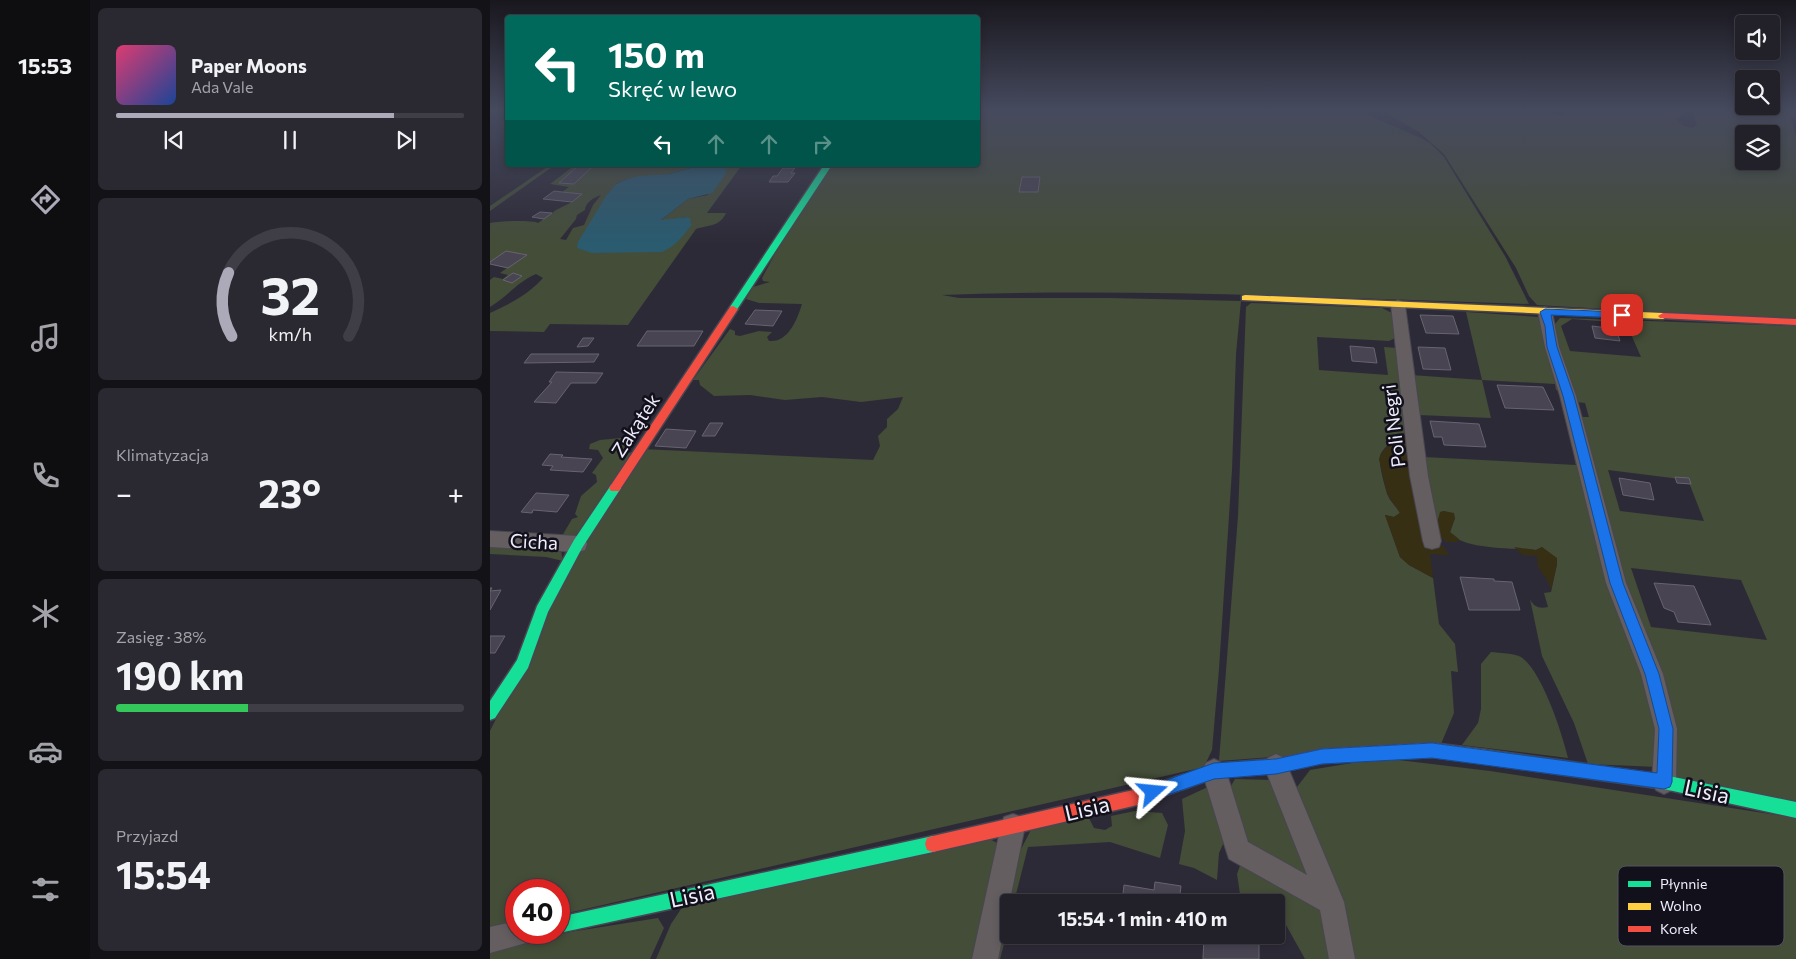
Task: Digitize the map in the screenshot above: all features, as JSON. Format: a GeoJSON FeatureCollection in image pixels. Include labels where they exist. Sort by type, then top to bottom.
{"type":"FeatureCollection","features":[{"type":"Feature","properties":{"kind":"street","name":"Zakątek"},"geometry":{"type":"LineString","coordinates":[[490,713],[523,663],[542,610],[578,544],[827,167]]}},
{"type":"Feature","properties":{"kind":"street"},"geometry":{"type":"LineString","coordinates":[[1245,298],[1796,322]]}},
{"type":"Feature","properties":{"kind":"street","name":"Poli Negri"},"geometry":{"type":"LineString","coordinates":[[1398,305],[1419,476],[1432,541]]}},
{"type":"Feature","properties":{"kind":"street"},"geometry":{"type":"LineString","coordinates":[[1545,312],[1552,347],[1568,396],[1616,583],[1652,674],[1666,729],[1664,782]]}},
{"type":"Feature","properties":{"kind":"street","name":"Cicha"},"geometry":{"type":"LineString","coordinates":[[490,539],[578,544]]}},
{"type":"Feature","properties":{"kind":"street","name":"Lisia"},"geometry":{"type":"LineString","coordinates":[[570,923],[1142,796],[1214,771],[1276,766],[1322,756],[1432,750],[1664,782],[1796,810]]}},
{"type":"Feature","properties":{"kind":"street"},"geometry":{"type":"LineString","coordinates":[[1276,766],[1331,902],[1342,959]]}},
{"type":"Feature","properties":{"kind":"street"},"geometry":{"type":"LineString","coordinates":[[1214,771],[1238,850],[1331,902]]}},
{"type":"Feature","properties":{"kind":"street"},"geometry":{"type":"LineString","coordinates":[[985,959],[1013,826]]}},
{"type":"Feature","properties":{"kind":"street"},"geometry":{"type":"LineString","coordinates":[[490,940],[505,936]]}},
{"type":"Feature","properties":{"kind":"green space"},"geometry":{"type":"Polygon","coordinates":[[[980,155],[1442,155],[1505,256],[1529,304],[1162,293],[942,295],[959,298],[1110,298],[1241,301],[1236,354],[1232,470],[1219,669],[1212,750],[1204,767],[570,912],[570,879],[505,879],[505,928],[490,931],[490,731],[505,701],[570,541],[562,536],[572,519],[578,517],[575,514],[581,496],[597,482],[596,475],[592,473],[603,458],[598,450],[589,449],[590,444],[600,440],[621,438],[627,444],[629,453],[642,449],[873,460],[880,446],[878,436],[887,427],[887,419],[898,409],[903,397],[861,402],[822,397],[785,400],[750,395],[714,396],[700,385],[699,380],[693,380],[730,329],[735,331],[735,335],[740,336],[759,331],[772,332],[767,337],[769,341],[776,341],[791,329],[802,304],[759,303],[746,299],[753,287],[770,282],[763,281],[762,278],[822,167],[980,167],[980,155]]]}},
{"type":"Feature","properties":{"kind":"green space"},"geometry":{"type":"Polygon","coordinates":[[[1444,155],[1735,155],[1735,170],[1780,170],[1780,155],[1796,155],[1796,320],[1537,305],[1529,296],[1516,268],[1444,155]]]}},
{"type":"Feature","properties":{"kind":"green space"},"geometry":{"type":"Polygon","coordinates":[[[547,167],[552,167],[490,211],[490,206],[547,167]]]}},
{"type":"Feature","properties":{"kind":"green space"},"geometry":{"type":"Polygon","coordinates":[[[572,167],[577,167],[559,183],[573,184],[592,167],[741,167],[707,213],[726,213],[723,218],[713,225],[696,229],[628,325],[550,324],[544,332],[490,331],[490,313],[519,298],[543,278],[536,274],[517,285],[490,307],[490,280],[494,277],[503,279],[508,275],[500,273],[507,268],[490,264],[490,223],[529,221],[538,223],[556,210],[572,202],[581,194],[562,192],[569,187],[550,184],[572,167]],[[691,168],[669,174],[627,179],[616,184],[577,248],[690,223],[687,217],[660,221],[688,199],[708,195],[691,168]],[[601,195],[588,203],[585,210],[577,215],[560,239],[566,240],[573,228],[584,225],[593,205],[601,195]]]}},
{"type":"Feature","properties":{"kind":"green space"},"geometry":{"type":"Polygon","coordinates":[[[1251,303],[1382,308],[1392,313],[1395,338],[1389,341],[1317,337],[1319,370],[1388,375],[1384,347],[1397,348],[1409,430],[1388,445],[1380,456],[1381,471],[1387,492],[1400,513],[1394,517],[1385,515],[1400,557],[1409,565],[1433,578],[1439,624],[1455,644],[1458,672],[1451,671],[1454,713],[1441,744],[1219,761],[1238,516],[1246,307],[1251,303]]]}},
{"type":"Feature","properties":{"kind":"green space"},"geometry":{"type":"Polygon","coordinates":[[[1466,312],[1539,317],[1563,390],[1556,390],[1555,384],[1482,380],[1466,312]]]}},
{"type":"Feature","properties":{"kind":"green space"},"geometry":{"type":"Polygon","coordinates":[[[1560,318],[1796,326],[1796,802],[1673,777],[1635,618],[1580,417],[1589,417],[1585,403],[1576,402],[1559,352],[1554,325],[1560,318]],[[1572,319],[1561,326],[1570,351],[1641,357],[1626,323],[1572,319]],[[1608,470],[1620,511],[1704,521],[1688,480],[1608,470]],[[1631,568],[1651,627],[1767,640],[1741,580],[1631,568]]]}},
{"type":"Feature","properties":{"kind":"green space"},"geometry":{"type":"Polygon","coordinates":[[[1411,375],[1482,380],[1491,418],[1418,415],[1411,375]]]}},
{"type":"Feature","properties":{"kind":"green space"},"geometry":{"type":"Polygon","coordinates":[[[1424,457],[1576,465],[1574,457],[1577,457],[1655,707],[1658,767],[1588,764],[1574,723],[1542,656],[1530,599],[1537,607],[1548,607],[1544,593],[1551,592],[1557,564],[1542,547],[1536,550],[1489,547],[1456,538],[1450,532],[1455,518],[1444,511],[1441,512],[1437,523],[1424,457]]]}},
{"type":"Feature","properties":{"kind":"green space"},"geometry":{"type":"Polygon","coordinates":[[[490,544],[560,545],[563,561],[546,557],[490,554],[490,544]]]}},
{"type":"Feature","properties":{"kind":"green space"},"geometry":{"type":"Polygon","coordinates":[[[1491,652],[1518,656],[1529,664],[1550,703],[1568,758],[1462,745],[1478,723],[1481,709],[1481,664],[1491,652]]]}},
{"type":"Feature","properties":{"kind":"green space"},"geometry":{"type":"Polygon","coordinates":[[[1382,758],[1490,771],[1796,818],[1796,959],[1352,959],[1298,800],[1297,787],[1310,770],[1382,758]]]}},
{"type":"Feature","properties":{"kind":"green space"},"geometry":{"type":"Polygon","coordinates":[[[1235,779],[1270,780],[1280,796],[1309,881],[1252,847],[1233,816],[1228,791],[1235,779]]]}},
{"type":"Feature","properties":{"kind":"green space"},"geometry":{"type":"Polygon","coordinates":[[[1210,786],[1224,842],[1219,853],[1217,880],[1194,868],[1179,864],[1185,831],[1182,799],[1210,786]]]}},
{"type":"Feature","properties":{"kind":"green space"},"geometry":{"type":"Polygon","coordinates":[[[1135,811],[1162,813],[1168,825],[1160,858],[1110,842],[1028,847],[1016,894],[1010,894],[1019,853],[1033,826],[1088,816],[1094,828],[1105,830],[1112,826],[1111,816],[1135,811]]]}},
{"type":"Feature","properties":{"kind":"green space"},"geometry":{"type":"Polygon","coordinates":[[[990,839],[1002,846],[978,959],[656,959],[671,924],[683,906],[990,839]]]}},
{"type":"Feature","properties":{"kind":"green space"},"geometry":{"type":"Polygon","coordinates":[[[1241,863],[1320,907],[1334,959],[1305,959],[1285,923],[1285,894],[1240,894],[1237,874],[1241,863]]]}},
{"type":"Feature","properties":{"kind":"green space"},"geometry":{"type":"Polygon","coordinates":[[[658,918],[664,928],[650,959],[490,959],[490,951],[519,944],[570,944],[570,932],[658,918]]]}},
{"type":"Feature","properties":{"kind":"green space"},"geometry":{"type":"Polygon","coordinates":[[[1000,937],[1000,944],[1004,944],[1000,959],[995,959],[1000,937]]]}},
{"type":"Feature","properties":{"kind":"sand"},"geometry":{"type":"Polygon","coordinates":[[[1409,430],[1426,545],[1443,546],[1449,555],[1430,554],[1433,578],[1409,565],[1400,557],[1385,515],[1394,517],[1400,513],[1387,494],[1379,459],[1387,446],[1409,430]]]}},
{"type":"Feature","properties":{"kind":"sand"},"geometry":{"type":"Polygon","coordinates":[[[1440,512],[1454,513],[1455,518],[1450,532],[1459,539],[1457,542],[1446,542],[1435,531],[1440,512]]]}},
{"type":"Feature","properties":{"kind":"sand"},"geometry":{"type":"Polygon","coordinates":[[[1514,547],[1536,550],[1542,547],[1557,558],[1551,590],[1548,581],[1538,567],[1537,556],[1523,555],[1514,547]]]}},
{"type":"Feature","properties":{"kind":"water"},"geometry":{"type":"Polygon","coordinates":[[[718,167],[726,169],[726,174],[712,193],[688,199],[661,220],[687,217],[691,219],[690,223],[692,224],[675,244],[667,250],[662,252],[592,253],[577,248],[578,242],[606,196],[616,184],[639,176],[669,174],[691,168],[718,167]]]}},
{"type":"Feature","properties":{"kind":"building"},"geometry":{"type":"Polygon","coordinates":[[[577,167],[592,167],[574,184],[559,183],[577,167]]]}},
{"type":"Feature","properties":{"kind":"building"},"geometry":{"type":"Polygon","coordinates":[[[783,168],[795,168],[791,173],[795,173],[788,182],[769,182],[773,176],[777,176],[783,168]]]}},
{"type":"Feature","properties":{"kind":"building"},"geometry":{"type":"Polygon","coordinates":[[[1022,177],[1040,177],[1038,192],[1019,192],[1022,177]]]}},
{"type":"Feature","properties":{"kind":"building"},"geometry":{"type":"Polygon","coordinates":[[[554,191],[582,194],[572,202],[543,199],[554,191]]]}},
{"type":"Feature","properties":{"kind":"building"},"geometry":{"type":"Polygon","coordinates":[[[540,212],[552,213],[544,219],[532,217],[540,212]]]}},
{"type":"Feature","properties":{"kind":"building"},"geometry":{"type":"Polygon","coordinates":[[[506,251],[527,255],[508,268],[490,264],[490,262],[506,251]]]}},
{"type":"Feature","properties":{"kind":"building"},"geometry":{"type":"Polygon","coordinates":[[[513,273],[522,276],[512,283],[503,280],[513,273]]]}},
{"type":"Feature","properties":{"kind":"building"},"geometry":{"type":"Polygon","coordinates":[[[755,310],[782,311],[773,326],[745,324],[755,310]]]}},
{"type":"Feature","properties":{"kind":"building"},"geometry":{"type":"Polygon","coordinates":[[[1420,315],[1453,316],[1459,334],[1426,333],[1420,315]]]}},
{"type":"Feature","properties":{"kind":"building"},"geometry":{"type":"Polygon","coordinates":[[[1592,326],[1616,329],[1620,341],[1595,338],[1592,326]]]}},
{"type":"Feature","properties":{"kind":"building"},"geometry":{"type":"Polygon","coordinates":[[[647,331],[703,331],[694,346],[637,346],[647,331]]]}},
{"type":"Feature","properties":{"kind":"building"},"geometry":{"type":"Polygon","coordinates":[[[583,338],[594,338],[588,346],[577,347],[583,338]]]}},
{"type":"Feature","properties":{"kind":"building"},"geometry":{"type":"Polygon","coordinates":[[[1350,346],[1374,348],[1377,363],[1352,361],[1350,346]]]}},
{"type":"Feature","properties":{"kind":"building"},"geometry":{"type":"Polygon","coordinates":[[[1418,347],[1445,348],[1451,370],[1423,369],[1418,347]]]}},
{"type":"Feature","properties":{"kind":"building"},"geometry":{"type":"Polygon","coordinates":[[[531,354],[599,354],[594,362],[524,363],[531,354]]]}},
{"type":"Feature","properties":{"kind":"building"},"geometry":{"type":"Polygon","coordinates":[[[556,372],[603,373],[596,383],[571,383],[556,403],[534,402],[552,382],[549,382],[556,372]]]}},
{"type":"Feature","properties":{"kind":"building"},"geometry":{"type":"Polygon","coordinates":[[[1497,385],[1543,387],[1554,410],[1505,408],[1497,385]]]}},
{"type":"Feature","properties":{"kind":"building"},"geometry":{"type":"Polygon","coordinates":[[[1430,421],[1479,424],[1486,447],[1444,445],[1442,437],[1434,437],[1430,421]]]}},
{"type":"Feature","properties":{"kind":"building"},"geometry":{"type":"Polygon","coordinates":[[[710,423],[723,423],[715,436],[702,436],[710,423]]]}},
{"type":"Feature","properties":{"kind":"building"},"geometry":{"type":"Polygon","coordinates":[[[666,429],[696,431],[686,448],[655,446],[666,429]]]}},
{"type":"Feature","properties":{"kind":"building"},"geometry":{"type":"Polygon","coordinates":[[[550,454],[563,455],[561,457],[592,459],[583,472],[550,470],[553,466],[542,465],[550,454]]]}},
{"type":"Feature","properties":{"kind":"building"},"geometry":{"type":"Polygon","coordinates":[[[1675,477],[1689,478],[1691,484],[1677,483],[1675,477]]]}},
{"type":"Feature","properties":{"kind":"building"},"geometry":{"type":"Polygon","coordinates":[[[1619,478],[1650,483],[1654,500],[1623,495],[1619,478]]]}},
{"type":"Feature","properties":{"kind":"building"},"geometry":{"type":"Polygon","coordinates":[[[536,493],[569,495],[557,512],[533,510],[532,513],[521,512],[536,493]]]}},
{"type":"Feature","properties":{"kind":"building"},"geometry":{"type":"Polygon","coordinates":[[[1460,577],[1512,582],[1520,610],[1469,610],[1460,577]]]}},
{"type":"Feature","properties":{"kind":"building"},"geometry":{"type":"Polygon","coordinates":[[[1654,583],[1694,586],[1711,625],[1678,622],[1674,612],[1664,608],[1654,583]]]}},
{"type":"Feature","properties":{"kind":"building"},"geometry":{"type":"Polygon","coordinates":[[[501,590],[490,610],[490,591],[501,590]]]}},
{"type":"Feature","properties":{"kind":"building"},"geometry":{"type":"Polygon","coordinates":[[[490,636],[505,636],[495,653],[490,653],[490,636]]]}},
{"type":"Feature","properties":{"kind":"building"},"geometry":{"type":"Polygon","coordinates":[[[1155,882],[1181,886],[1180,894],[1123,894],[1124,885],[1154,890],[1155,882]]]}},
{"type":"Feature","properties":{"kind":"building"},"geometry":{"type":"Polygon","coordinates":[[[1204,944],[1259,944],[1259,959],[1203,959],[1204,944]]]}},
{"type":"Feature","properties":{"kind":"traffic: fast"},"geometry":{"type":"LineString","coordinates":[[733,309],[827,167]]}},
{"type":"Feature","properties":{"kind":"traffic: fast"},"geometry":{"type":"LineString","coordinates":[[490,713],[523,663],[542,610],[578,544],[615,488]]}},
{"type":"Feature","properties":{"kind":"traffic: fast"},"geometry":{"type":"LineString","coordinates":[[1486,757],[1664,782],[1796,810]]}},
{"type":"Feature","properties":{"kind":"traffic: fast"},"geometry":{"type":"LineString","coordinates":[[570,923],[933,844]]}},
{"type":"Feature","properties":{"kind":"traffic: slow"},"geometry":{"type":"LineString","coordinates":[[1245,298],[1663,316]]}},
{"type":"Feature","properties":{"kind":"traffic: slow"},"geometry":{"type":"LineString","coordinates":[[1183,782],[1214,771],[1276,766],[1322,756],[1432,750],[1486,757]]}},
{"type":"Feature","properties":{"kind":"traffic: jam"},"geometry":{"type":"LineString","coordinates":[[615,488],[733,309]]}},
{"type":"Feature","properties":{"kind":"traffic: jam"},"geometry":{"type":"LineString","coordinates":[[1663,316],[1796,322]]}},
{"type":"Feature","properties":{"kind":"traffic: jam"},"geometry":{"type":"LineString","coordinates":[[933,844],[1142,796],[1183,782]]}},
{"type":"Feature","properties":{"kind":"route"},"geometry":{"type":"LineString","coordinates":[[1153,792],[1214,771],[1276,766],[1322,756],[1432,750],[1664,782],[1666,729],[1652,674],[1616,583],[1568,396],[1552,347],[1545,312],[1622,315]]}}]}
